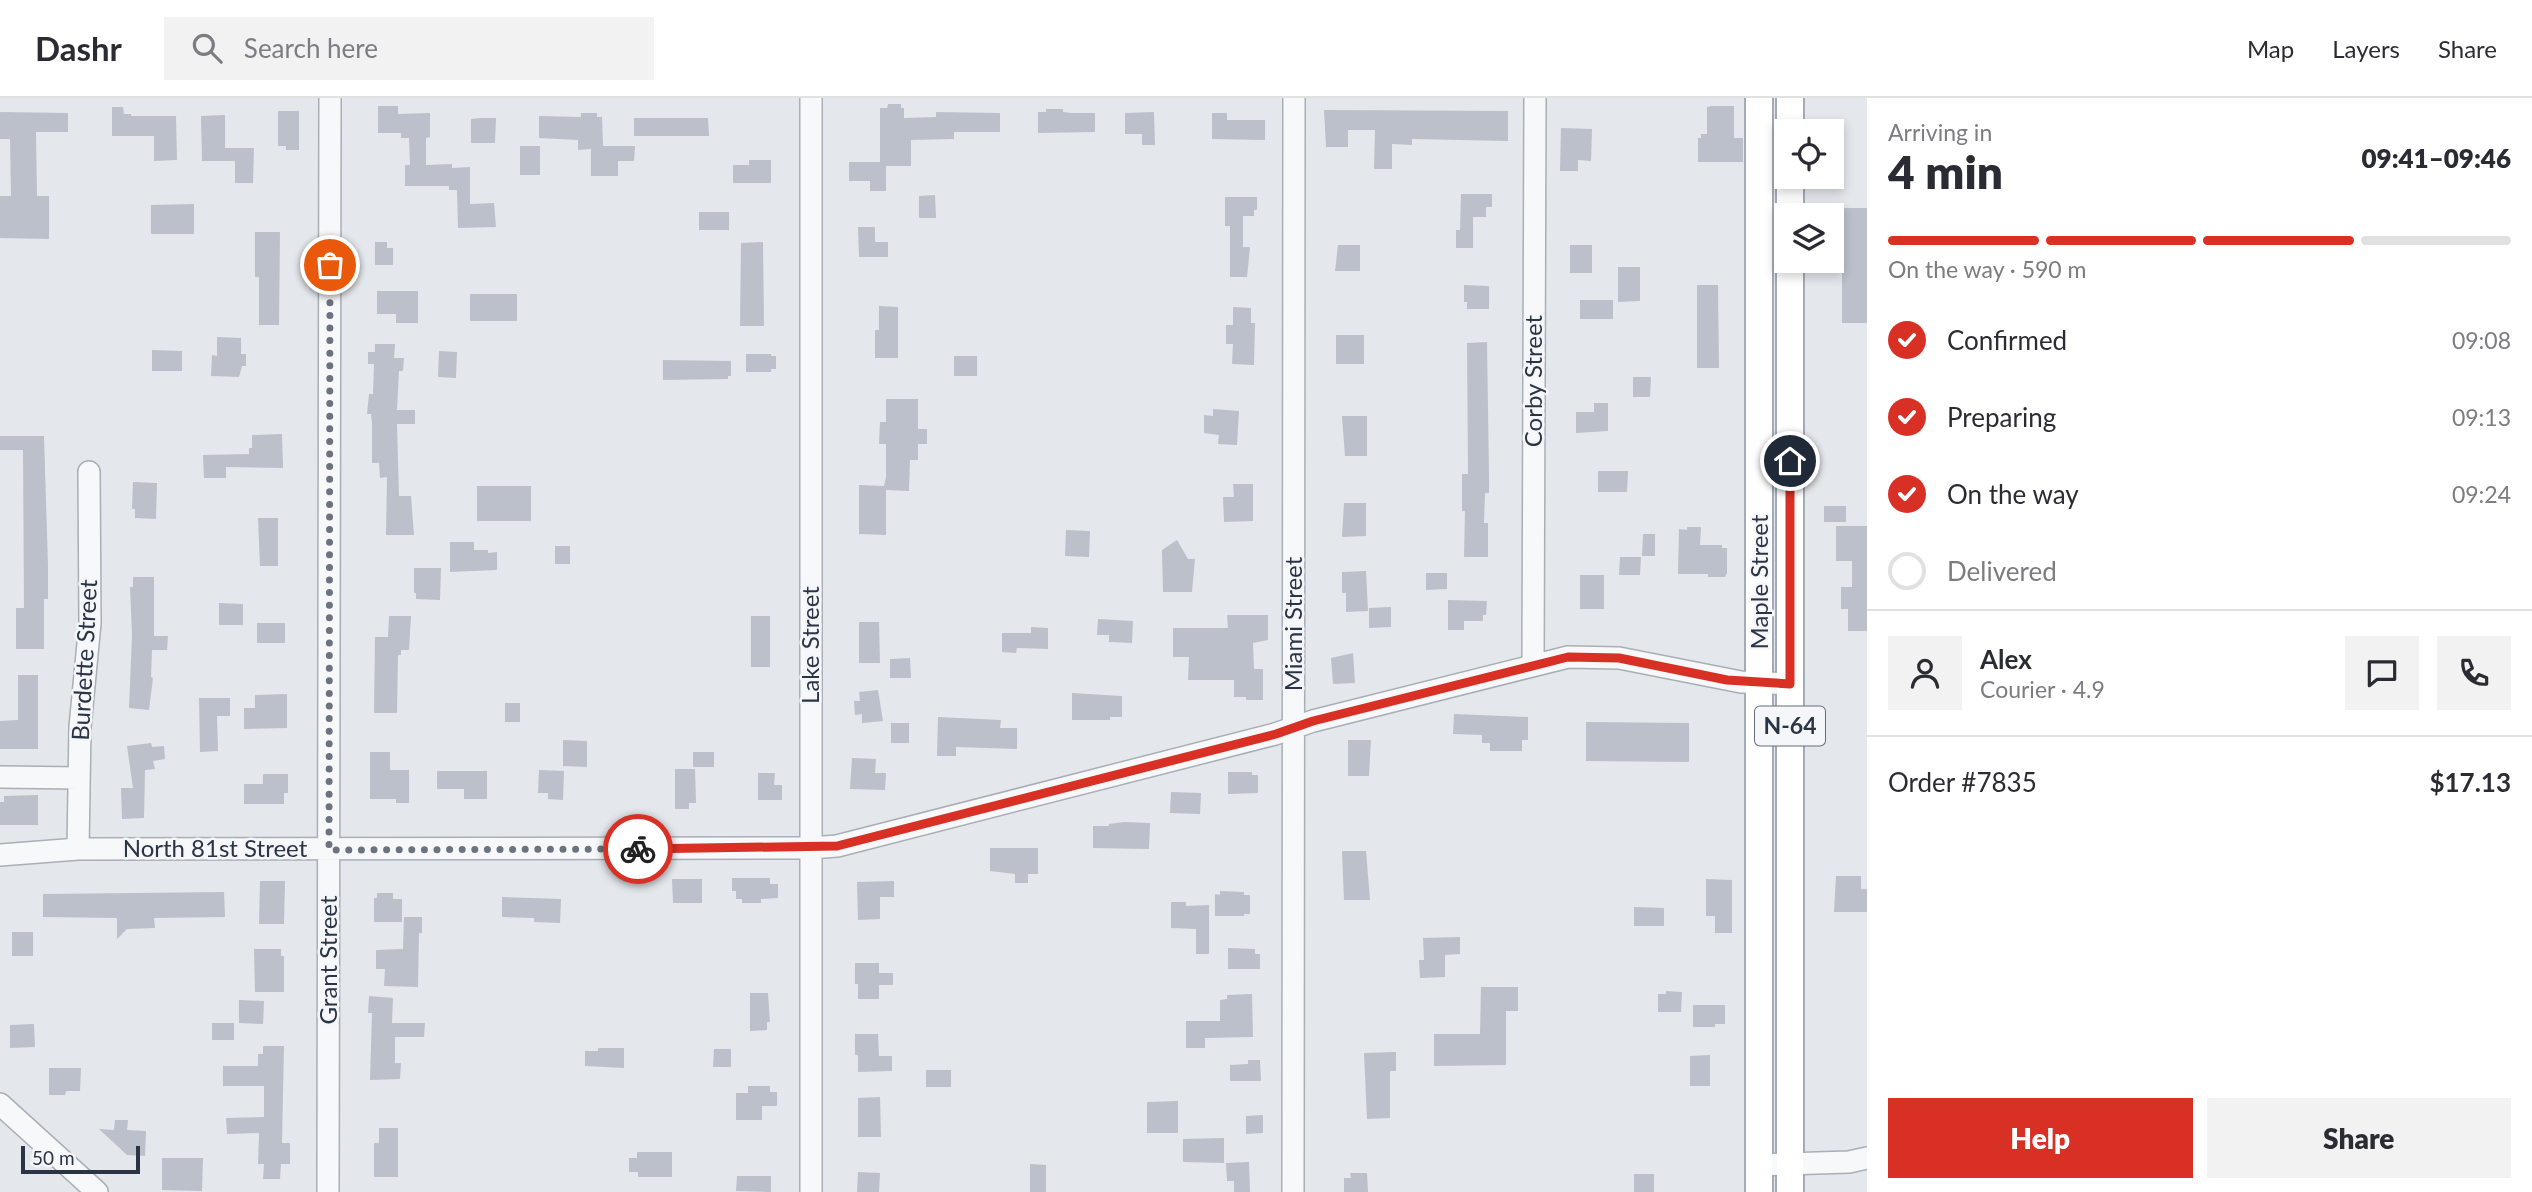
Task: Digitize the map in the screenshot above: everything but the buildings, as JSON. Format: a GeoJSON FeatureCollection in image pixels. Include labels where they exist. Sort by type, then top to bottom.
{"type":"FeatureCollection","features":[{"type":"Feature","properties":{"kind":"main road","name":"Maple Street"},"geometry":{"type":"LineString","coordinates":[[1759,98],[1759,1192]]}},
{"type":"Feature","properties":{"kind":"main road"},"geometry":{"type":"LineString","coordinates":[[1790,98],[1790,119]]}},
{"type":"Feature","properties":{"kind":"main road","name":"Maple Street"},"geometry":{"type":"LineString","coordinates":[[1790,273],[1790,1192]]}},
{"type":"Feature","properties":{"kind":"street","name":"Grant Street"},"geometry":{"type":"LineString","coordinates":[[328,1192],[330,98]]}},
{"type":"Feature","properties":{"kind":"street","name":"Lake Street"},"geometry":{"type":"LineString","coordinates":[[811,98],[811,1192]]}},
{"type":"Feature","properties":{"kind":"street","name":"Miami Street"},"geometry":{"type":"LineString","coordinates":[[1293,1192],[1294,98]]}},
{"type":"Feature","properties":{"kind":"street","name":"Corby Street"},"geometry":{"type":"LineString","coordinates":[[1533,664],[1535,98]]}},
{"type":"Feature","properties":{"kind":"street","name":"Burdette Street"},"geometry":{"type":"LineString","coordinates":[[78,849],[80,727],[90,623],[89,472]]}},
{"type":"Feature","properties":{"kind":"street","name":"North 81st Street"},"geometry":{"type":"LineString","coordinates":[[0,855],[78,849],[837,846],[1568,657],[1619,658],[1713,678],[1760,684],[1790,684]]}},
{"type":"Feature","properties":{"kind":"street"},"geometry":{"type":"LineString","coordinates":[[0,777],[79,778]]}},
{"type":"Feature","properties":{"kind":"street"},"geometry":{"type":"LineString","coordinates":[[0,1104],[97,1192]]}},
{"type":"Feature","properties":{"kind":"street"},"geometry":{"type":"LineString","coordinates":[[1759,1164],[1849,1162],[1867,1158]]}},
{"type":"Feature","properties":{"kind":"way so far"},"geometry":{"type":"LineString","coordinates":[[330,265],[329,850],[638,849]]}},
{"type":"Feature","properties":{"kind":"route"},"geometry":{"type":"LineString","coordinates":[[638,849],[837,846],[1276,734],[1313,721],[1440,691],[1557,658],[1619,658],[1713,678],[1760,684],[1790,684],[1790,461]]}}]}
